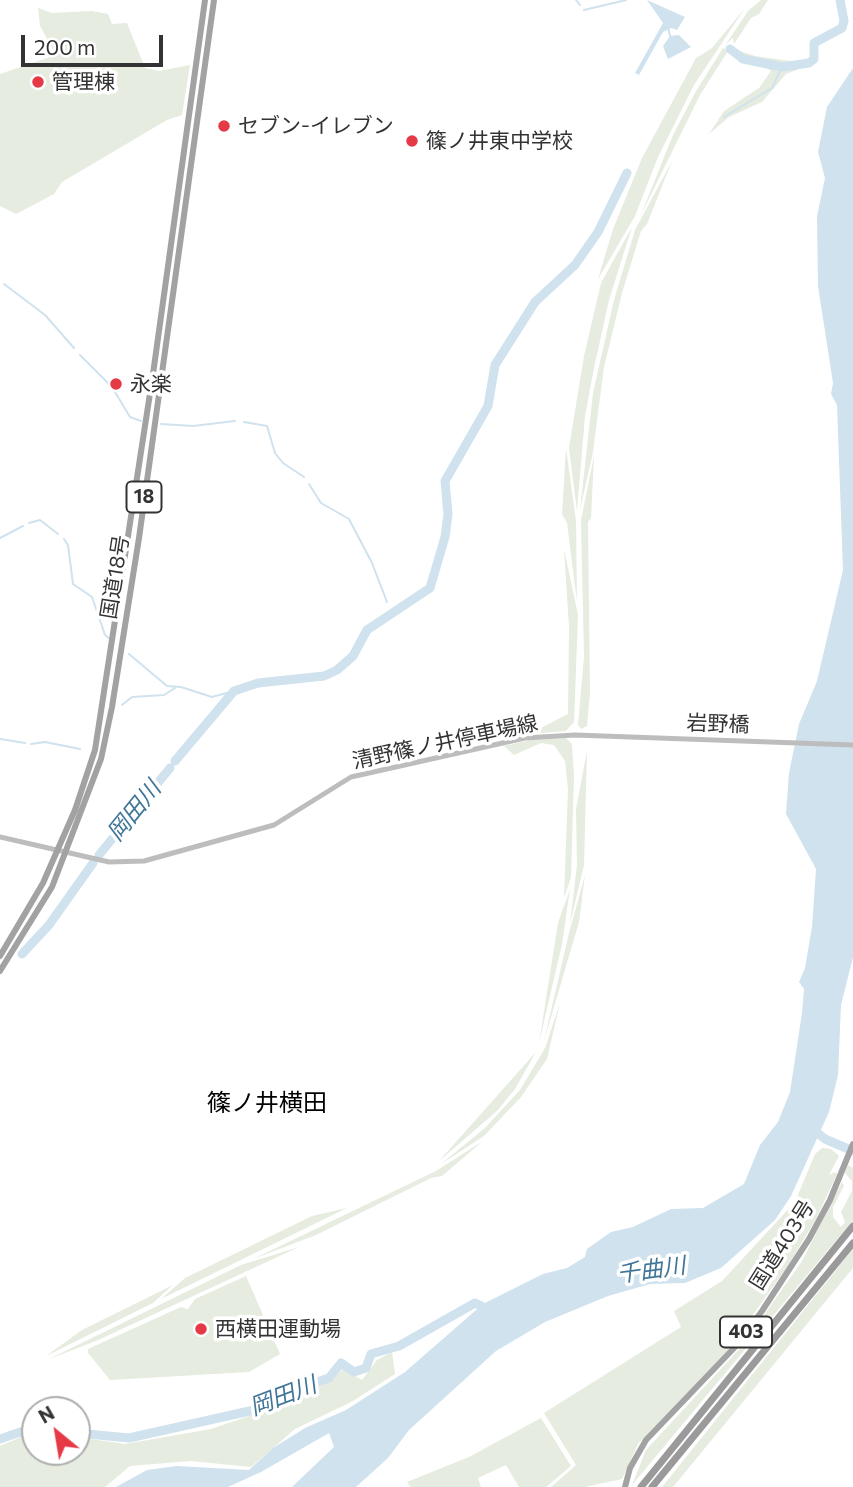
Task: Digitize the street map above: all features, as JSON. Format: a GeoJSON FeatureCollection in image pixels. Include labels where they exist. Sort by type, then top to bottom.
{"type":"FeatureCollection","features":[{"type":"Feature","properties":{"kind":"highway","name":"国道18号"},"geometry":{"type":"LineString","coordinates":[[0,956],[21,923],[57,852],[94,756],[105,699],[205,0]]}},
{"type":"Feature","properties":{"kind":"highway","name":"国道18号"},"geometry":{"type":"LineString","coordinates":[[0,971],[52,887],[101,759],[112,707],[214,0]]}},
{"type":"Feature","properties":{"kind":"highway","name":"国道403号"},"geometry":{"type":"LineString","coordinates":[[625,1487],[631,1468],[646,1440],[735,1347],[762,1311],[809,1239],[830,1200],[853,1144]]}},
{"type":"Feature","properties":{"kind":"highway"},"geometry":{"type":"LineString","coordinates":[[641,1487],[853,1226]]}},
{"type":"Feature","properties":{"kind":"highway"},"geometry":{"type":"LineString","coordinates":[[652,1487],[853,1243]]}},
{"type":"Feature","properties":{"kind":"main road","name":"清野篠ノ井停車場線"},"geometry":{"type":"LineString","coordinates":[[0,837],[109,862],[144,861],[274,825],[351,777],[526,738],[582,735]]}},
{"type":"Feature","properties":{"kind":"main road","name":"岩野橋"},"geometry":{"type":"LineString","coordinates":[[582,735],[853,745]]}},
{"type":"Feature","properties":{"kind":"shaded area"},"geometry":{"type":"Polygon","coordinates":[[[761,0],[768,0],[759,14],[751,18],[734,44],[733,38],[726,44],[748,11],[761,0]]]}},
{"type":"Feature","properties":{"kind":"shaded area"},"geometry":{"type":"Polygon","coordinates":[[[38,8],[52,13],[92,11],[108,14],[112,24],[127,23],[145,68],[159,71],[190,65],[182,115],[167,120],[62,182],[54,194],[16,214],[0,206],[0,74],[56,55],[40,26],[38,8]]]}},
{"type":"Feature","properties":{"kind":"shaded area"},"geometry":{"type":"Polygon","coordinates":[[[745,8],[694,85],[658,157],[635,216],[598,279],[613,229],[642,158],[696,58],[712,48],[745,8]]]}},
{"type":"Feature","properties":{"kind":"shaded area"},"geometry":{"type":"Polygon","coordinates":[[[723,48],[728,51],[700,95],[640,217],[673,135],[723,48]]]}},
{"type":"Feature","properties":{"kind":"shaded area"},"geometry":{"type":"Polygon","coordinates":[[[731,48],[755,56],[790,61],[799,69],[786,74],[762,102],[729,117],[709,134],[724,111],[759,88],[771,71],[762,64],[743,61],[729,51],[731,48]]]}},
{"type":"Feature","properties":{"kind":"shaded area"},"geometry":{"type":"Polygon","coordinates":[[[672,161],[647,224],[641,231],[622,293],[604,367],[593,452],[580,510],[593,393],[614,300],[635,230],[672,161]]]}},
{"type":"Feature","properties":{"kind":"shaded area"},"geometry":{"type":"Polygon","coordinates":[[[632,227],[609,300],[594,368],[585,416],[577,511],[569,448],[584,356],[601,283],[632,227]]]}},
{"type":"Feature","properties":{"kind":"shaded area"},"geometry":{"type":"Polygon","coordinates":[[[566,448],[576,521],[577,602],[567,523],[562,514],[566,448]]]}},
{"type":"Feature","properties":{"kind":"shaded area"},"geometry":{"type":"Polygon","coordinates":[[[594,456],[591,518],[588,522],[590,692],[587,726],[581,729],[578,725],[584,657],[581,520],[594,456]]]}},
{"type":"Feature","properties":{"kind":"shaded area"},"geometry":{"type":"Polygon","coordinates":[[[564,549],[578,615],[574,722],[566,731],[529,734],[568,714],[569,627],[564,549]]]}},
{"type":"Feature","properties":{"kind":"shaded area"},"geometry":{"type":"Polygon","coordinates":[[[566,738],[572,744],[574,776],[571,877],[564,898],[568,789],[565,761],[554,745],[541,743],[514,755],[504,746],[531,740],[566,738]]]}},
{"type":"Feature","properties":{"kind":"shaded area"},"geometry":{"type":"Polygon","coordinates":[[[587,751],[584,865],[570,924],[577,865],[576,809],[587,751]]]}},
{"type":"Feature","properties":{"kind":"shaded area"},"geometry":{"type":"Polygon","coordinates":[[[585,875],[579,922],[544,1041],[569,933],[585,875]]]}},
{"type":"Feature","properties":{"kind":"shaded area"},"geometry":{"type":"Polygon","coordinates":[[[570,889],[562,944],[539,1043],[558,923],[570,889]]]}},
{"type":"Feature","properties":{"kind":"shaded area"},"geometry":{"type":"Polygon","coordinates":[[[560,1003],[547,1059],[521,1097],[484,1136],[441,1164],[485,1128],[520,1090],[545,1048],[560,1003]]]}},
{"type":"Feature","properties":{"kind":"shaded area"},"geometry":{"type":"Polygon","coordinates":[[[536,1052],[515,1089],[497,1111],[439,1161],[536,1052]]]}},
{"type":"Feature","properties":{"kind":"shaded area"},"geometry":{"type":"Polygon","coordinates":[[[483,1141],[442,1176],[431,1178],[316,1235],[253,1259],[436,1171],[483,1141]]]}},
{"type":"Feature","properties":{"kind":"shaded area"},"geometry":{"type":"Polygon","coordinates":[[[822,1148],[831,1149],[839,1156],[829,1175],[835,1172],[837,1174],[816,1219],[787,1267],[727,1351],[638,1444],[622,1479],[585,1487],[551,1487],[576,1465],[544,1413],[681,1327],[674,1311],[722,1281],[795,1202],[815,1154],[822,1148]]]}},
{"type":"Feature","properties":{"kind":"shaded area"},"geometry":{"type":"Polygon","coordinates":[[[848,1165],[853,1168],[853,1220],[632,1485],[646,1450],[743,1345],[802,1261],[842,1182],[844,1186],[833,1207],[833,1217],[841,1227],[845,1222],[841,1212],[852,1191],[852,1181],[845,1173],[848,1165]]]}},
{"type":"Feature","properties":{"kind":"shaded area"},"geometry":{"type":"Polygon","coordinates":[[[347,1208],[161,1299],[185,1278],[312,1216],[347,1208]]]}},
{"type":"Feature","properties":{"kind":"shaded area"},"geometry":{"type":"Polygon","coordinates":[[[299,1247],[96,1341],[49,1359],[241,1265],[299,1247]]]}},
{"type":"Feature","properties":{"kind":"shaded area"},"geometry":{"type":"Polygon","coordinates":[[[853,1249],[853,1268],[673,1487],[662,1487],[853,1249]]]}},
{"type":"Feature","properties":{"kind":"shaded area","name":"西横田運動場"},"geometry":{"type":"Polygon","coordinates":[[[246,1276],[280,1354],[249,1372],[110,1380],[88,1353],[88,1349],[181,1307],[188,1309],[195,1299],[246,1276]]]}},
{"type":"Feature","properties":{"kind":"shaded area"},"geometry":{"type":"Polygon","coordinates":[[[173,1285],[153,1303],[46,1356],[82,1330],[173,1285]]]}},
{"type":"Feature","properties":{"kind":"shaded area"},"geometry":{"type":"Polygon","coordinates":[[[392,1352],[395,1374],[353,1401],[295,1429],[251,1467],[191,1461],[130,1466],[105,1487],[0,1487],[0,1446],[21,1437],[21,1466],[91,1466],[91,1439],[125,1444],[211,1429],[264,1411],[295,1394],[330,1382],[343,1369],[362,1380],[377,1360],[392,1352]]]}},
{"type":"Feature","properties":{"kind":"shaded area"},"geometry":{"type":"Polygon","coordinates":[[[541,1418],[571,1466],[546,1487],[519,1487],[506,1465],[478,1478],[481,1487],[410,1487],[407,1482],[469,1457],[541,1418]]]}},
{"type":"Feature","properties":{"kind":"water"},"geometry":{"type":"Polygon","coordinates":[[[647,0],[685,17],[677,30],[671,28],[663,32],[639,75],[635,73],[663,23],[647,0]]]}},
{"type":"Feature","properties":{"kind":"water"},"geometry":{"type":"Polygon","coordinates":[[[679,35],[691,47],[668,59],[663,46],[670,36],[679,35]]]}},
{"type":"Feature","properties":{"kind":"water","name":"千曲川"},"geometry":{"type":"Polygon","coordinates":[[[853,68],[853,957],[841,1005],[838,1075],[829,1112],[791,1196],[775,1220],[721,1268],[685,1283],[650,1284],[608,1296],[545,1322],[496,1351],[409,1430],[388,1458],[356,1487],[292,1487],[334,1447],[329,1433],[261,1472],[228,1487],[116,1487],[147,1470],[177,1466],[249,1470],[273,1448],[305,1428],[346,1410],[405,1372],[483,1304],[543,1274],[567,1268],[585,1257],[587,1249],[611,1232],[633,1227],[671,1209],[703,1208],[744,1184],[760,1145],[778,1122],[790,1092],[802,1013],[804,989],[799,982],[805,968],[812,927],[816,869],[786,814],[789,773],[799,724],[817,681],[843,570],[837,405],[831,394],[833,383],[818,286],[817,216],[825,178],[818,152],[827,107],[853,68]]]}},
{"type":"Feature","properties":{"kind":"waterway"},"geometry":{"type":"LineString","coordinates":[[576,0],[580,5]]}},
{"type":"Feature","properties":{"kind":"waterway"},"geometry":{"type":"LineString","coordinates":[[584,10],[626,0]]}},
{"type":"Feature","properties":{"kind":"waterway"},"geometry":{"type":"LineString","coordinates":[[730,49],[743,59],[782,67],[809,63],[814,59],[814,43],[842,28],[844,21],[840,0]]}},
{"type":"Feature","properties":{"kind":"waterway"},"geometry":{"type":"LineString","coordinates":[[668,27],[670,36]]}},
{"type":"Feature","properties":{"kind":"waterway"},"geometry":{"type":"LineString","coordinates":[[724,117],[772,88],[782,67]]}},
{"type":"Feature","properties":{"kind":"waterway"},"geometry":{"type":"LineString","coordinates":[[175,761],[234,691],[258,683],[324,676],[337,670],[353,656],[367,630],[430,588],[445,537],[448,514],[445,481],[488,406],[495,365],[535,302],[575,265],[598,232],[627,173]]}},
{"type":"Feature","properties":{"kind":"waterway"},"geometry":{"type":"LineString","coordinates":[[4,284],[45,315],[74,348]]}},
{"type":"Feature","properties":{"kind":"waterway"},"geometry":{"type":"LineString","coordinates":[[80,355],[112,387],[130,417],[141,421]]}},
{"type":"Feature","properties":{"kind":"waterway"},"geometry":{"type":"LineString","coordinates":[[161,424],[193,426],[235,421]]}},
{"type":"Feature","properties":{"kind":"waterway"},"geometry":{"type":"LineString","coordinates":[[244,422],[267,426],[275,453],[283,463],[304,477]]}},
{"type":"Feature","properties":{"kind":"waterway"},"geometry":{"type":"LineString","coordinates":[[309,484],[321,503],[349,519],[372,563],[387,602]]}},
{"type":"Feature","properties":{"kind":"waterway"},"geometry":{"type":"LineString","coordinates":[[29,523],[40,520],[58,534]]}},
{"type":"Feature","properties":{"kind":"waterway"},"geometry":{"type":"LineString","coordinates":[[0,538],[23,526]]}},
{"type":"Feature","properties":{"kind":"waterway"},"geometry":{"type":"LineString","coordinates":[[64,539],[68,545],[73,584],[92,597],[105,635],[110,639]]}},
{"type":"Feature","properties":{"kind":"waterway"},"geometry":{"type":"LineString","coordinates":[[129,654],[167,686],[181,687],[212,697],[234,691]]}},
{"type":"Feature","properties":{"kind":"waterway"},"geometry":{"type":"LineString","coordinates":[[122,705],[132,697],[164,695],[175,688]]}},
{"type":"Feature","properties":{"kind":"waterway"},"geometry":{"type":"LineString","coordinates":[[0,739],[25,743]]}},
{"type":"Feature","properties":{"kind":"waterway"},"geometry":{"type":"LineString","coordinates":[[31,744],[45,742],[80,749]]}},
{"type":"Feature","properties":{"kind":"waterway","name":"岡田川"},"geometry":{"type":"LineString","coordinates":[[99,855],[170,768]]}},
{"type":"Feature","properties":{"kind":"waterway","name":"岡田川"},"geometry":{"type":"LineString","coordinates":[[22,954],[49,925],[93,863]]}},
{"type":"Feature","properties":{"kind":"waterway"},"geometry":{"type":"LineString","coordinates":[[810,1127],[825,1139],[853,1151]]}},
{"type":"Feature","properties":{"kind":"waterway","name":"岡田川"},"geometry":{"type":"LineString","coordinates":[[91,1434],[129,1438],[254,1410],[299,1388],[329,1378],[341,1363],[354,1372],[366,1368],[371,1354],[399,1346],[475,1303],[492,1311]]}},
{"type":"Feature","properties":{"kind":"waterway","name":"岡田川"},"geometry":{"type":"LineString","coordinates":[[0,1439],[21,1432]]}},
{"type":"Feature","properties":{"kind":"place","name":"管理棟"},"geometry":{"type":"Point","coordinates":[38,82]}},
{"type":"Feature","properties":{"kind":"place","name":"セブン-イレブン"},"geometry":{"type":"Point","coordinates":[224,126]}},
{"type":"Feature","properties":{"kind":"place","name":"篠ノ井東中学校"},"geometry":{"type":"Point","coordinates":[412,141]}},
{"type":"Feature","properties":{"kind":"place","name":"永楽"},"geometry":{"type":"Point","coordinates":[116,384]}},
{"type":"Feature","properties":{"kind":"place","name":"西横田運動場"},"geometry":{"type":"Point","coordinates":[201,1329]}},
{"type":"Feature","properties":{"kind":"district","name":"篠ノ井横田"},"geometry":{"type":"Point","coordinates":[267,1103]}}]}
